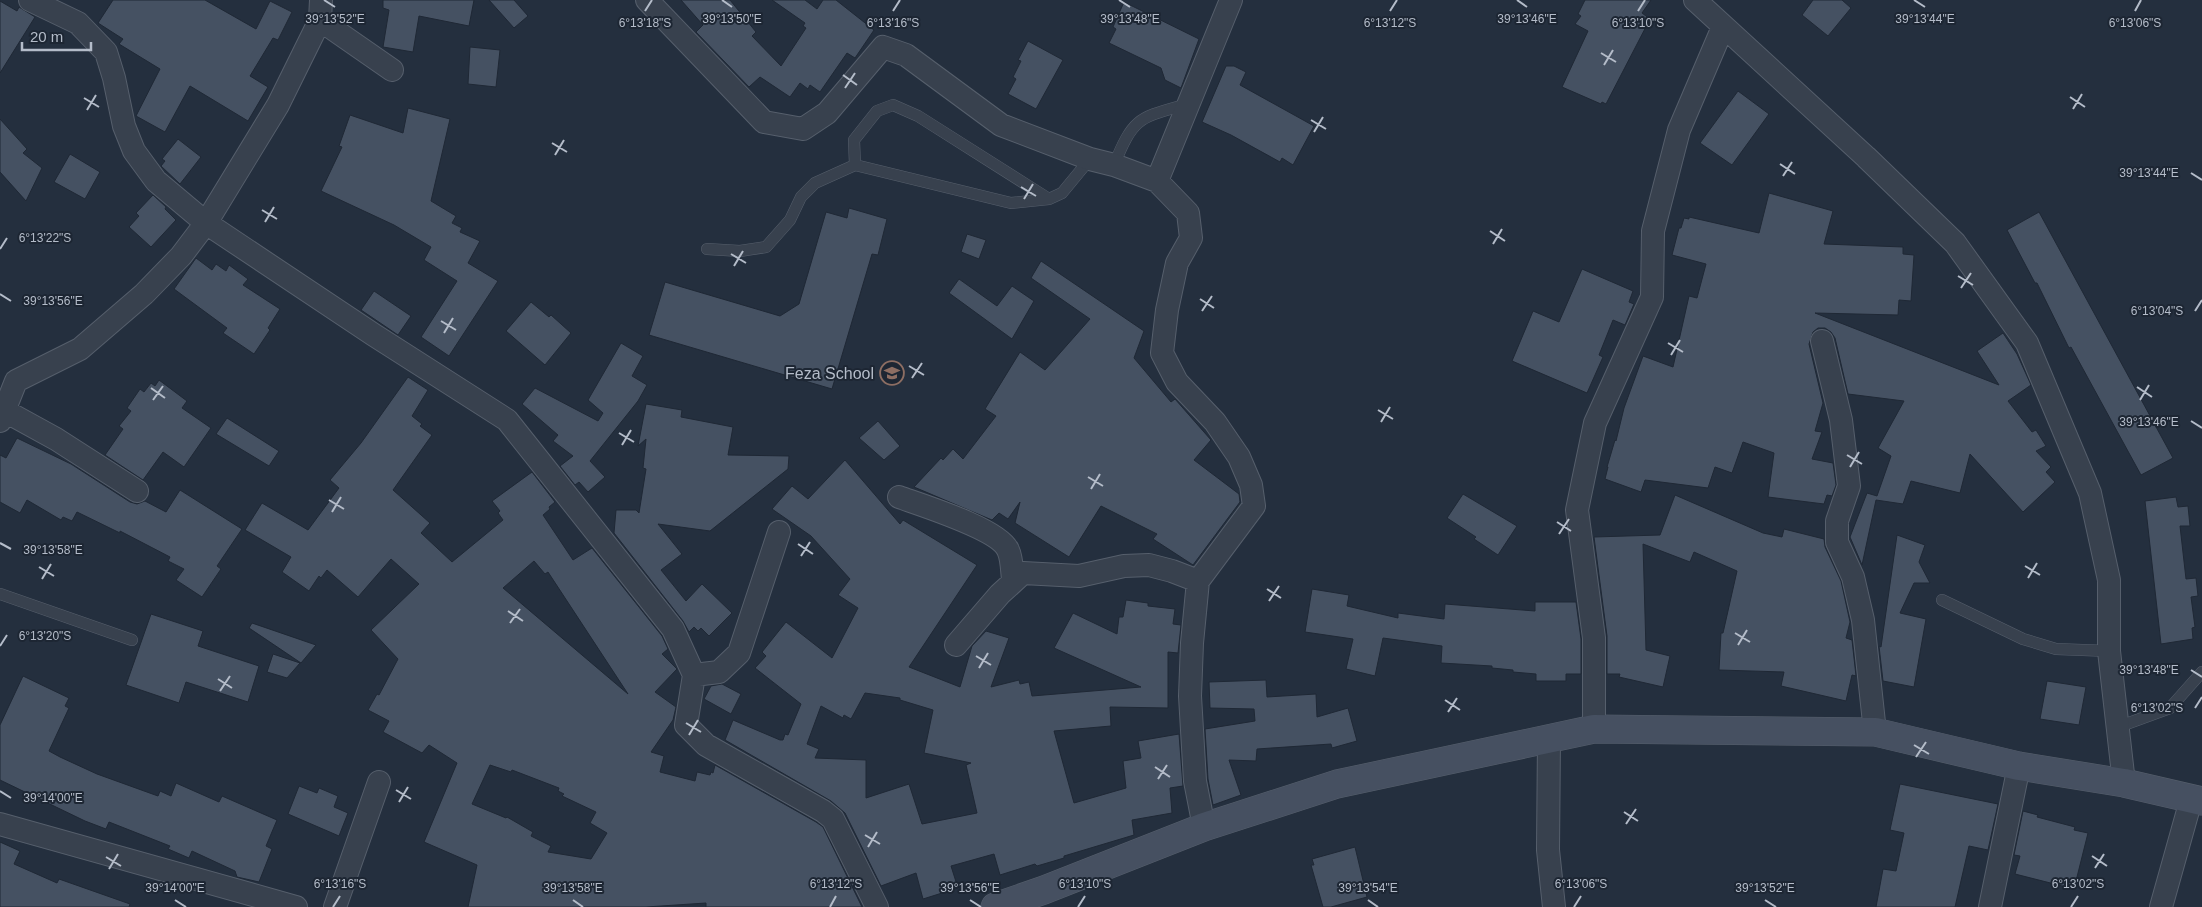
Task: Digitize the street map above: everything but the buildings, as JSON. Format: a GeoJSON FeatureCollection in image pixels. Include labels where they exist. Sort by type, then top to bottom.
{"type":"FeatureCollection","features":[{"type":"Feature","properties":{"kind":"main road"},"geometry":{"type":"LineString","coordinates":[[995,907],[1044,899],[1204,828],[1338,784],[1594,729],[1875,732],[2019,766],[2124,783],[2197,800]]}},
{"type":"Feature","properties":{"kind":"street"},"geometry":{"type":"LineString","coordinates":[[30,0],[78,23],[106,52],[114,78],[124,126],[134,151],[156,181],[206,222],[374,335],[507,420],[673,629],[694,675],[686,725],[706,745],[823,811],[833,819],[877,907]]}},
{"type":"Feature","properties":{"kind":"street"},"geometry":{"type":"LineString","coordinates":[[647,0],[764,122],[803,129],[827,113],[882,47],[906,55],[1001,125],[1090,159],[1114,165],[1157,181],[1188,214],[1191,238],[1177,263],[1167,310],[1162,353],[1177,382],[1215,422],[1239,457],[1251,485],[1254,506],[1198,581],[1192,643],[1190,696],[1195,781],[1204,828]]}},
{"type":"Feature","properties":{"kind":"street"},"geometry":{"type":"LineString","coordinates":[[1157,181],[1231,0]]}},
{"type":"Feature","properties":{"kind":"street"},"geometry":{"type":"LineString","coordinates":[[1695,0],[1866,157],[1955,243],[2027,343],[2090,493],[2109,580],[2109,651],[2124,783]]}},
{"type":"Feature","properties":{"kind":"street"},"geometry":{"type":"LineString","coordinates":[[137,491],[3,416],[8,379],[80,349],[144,294],[181,256],[206,222],[278,105],[320,10],[392,70]]}},
{"type":"Feature","properties":{"kind":"street"},"geometry":{"type":"LineString","coordinates":[[1594,729],[1594,638],[1577,510],[1595,423],[1652,297],[1653,231],[1679,130],[1723,27]]}},
{"type":"Feature","properties":{"kind":"street"},"geometry":{"type":"LineString","coordinates":[[1822,341],[1841,420],[1849,486],[1837,521],[1837,542],[1853,577],[1863,620],[1875,732]]}},
{"type":"Feature","properties":{"kind":"street"},"geometry":{"type":"LineString","coordinates":[[899,497],[956,516],[1003,542],[1009,551],[1013,580]]}},
{"type":"Feature","properties":{"kind":"street"},"geometry":{"type":"LineString","coordinates":[[694,675],[720,672],[739,653],[779,532]]}},
{"type":"Feature","properties":{"kind":"street"},"geometry":{"type":"LineString","coordinates":[[956,644],[1013,580],[1023,573],[1080,576],[1124,566],[1149,565],[1198,581]]}},
{"type":"Feature","properties":{"kind":"street"},"geometry":{"type":"LineString","coordinates":[[1549,738],[1548,850],[1554,907]]}},
{"type":"Feature","properties":{"kind":"street"},"geometry":{"type":"LineString","coordinates":[[1990,907],[2019,766]]}},
{"type":"Feature","properties":{"kind":"street"},"geometry":{"type":"LineString","coordinates":[[335,907],[379,782]]}},
{"type":"Feature","properties":{"kind":"street"},"geometry":{"type":"LineString","coordinates":[[2161,907],[2197,800]]}},
{"type":"Feature","properties":{"kind":"street"},"geometry":{"type":"LineString","coordinates":[[0,824],[296,907]]}},
{"type":"Feature","properties":{"kind":"lane"},"geometry":{"type":"LineString","coordinates":[[1114,165],[1126,136],[1137,123],[1146,116],[1190,104]]}},
{"type":"Feature","properties":{"kind":"lane"},"geometry":{"type":"LineString","coordinates":[[855,165],[854,140],[877,111],[892,105],[918,116],[1049,199]]}},
{"type":"Feature","properties":{"kind":"lane"},"geometry":{"type":"LineString","coordinates":[[707,249],[740,251],[766,247],[790,220],[801,197],[815,182],[855,165],[1010,203],[1049,199],[1062,193],[1090,159]]}},
{"type":"Feature","properties":{"kind":"lane"},"geometry":{"type":"LineString","coordinates":[[0,594],[132,640]]}},
{"type":"Feature","properties":{"kind":"lane"},"geometry":{"type":"LineString","coordinates":[[1942,600],[2023,639],[2056,648],[2109,651]]}},
{"type":"Feature","properties":{"kind":"lane"},"geometry":{"type":"LineString","coordinates":[[2118,727],[2170,708],[2202,672]]}},
{"type":"Feature","properties":{"kind":"place","name":"Feza School"},"geometry":{"type":"Point","coordinates":[892,373]}}]}
